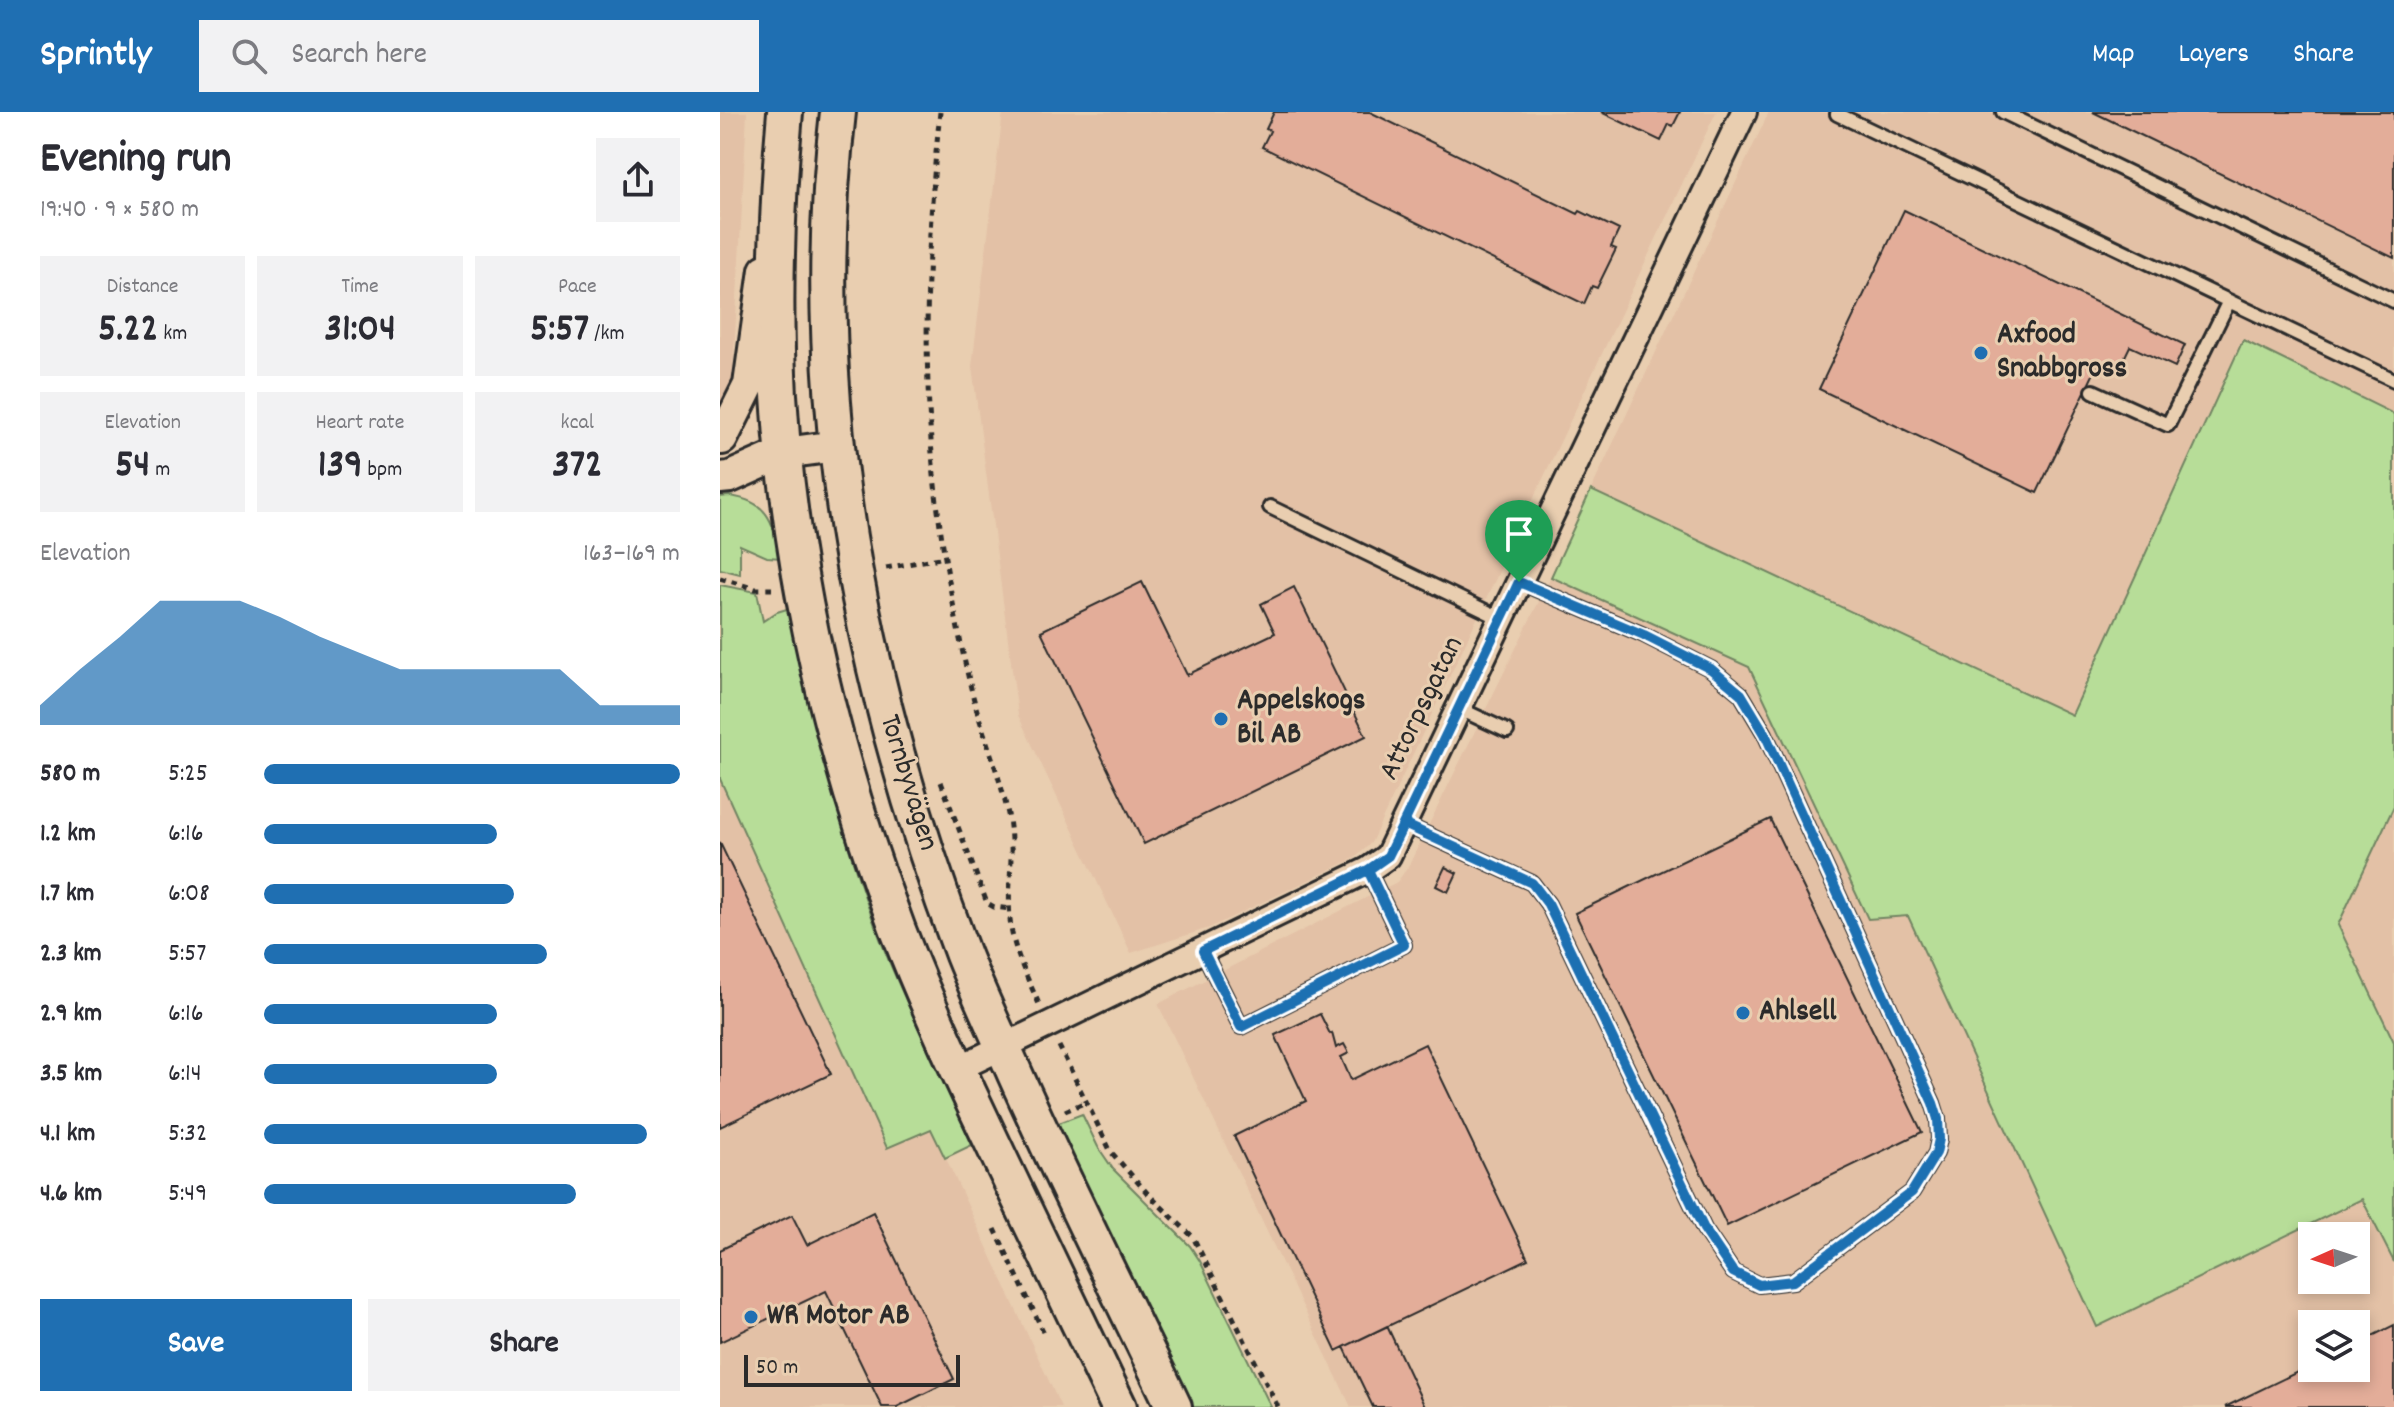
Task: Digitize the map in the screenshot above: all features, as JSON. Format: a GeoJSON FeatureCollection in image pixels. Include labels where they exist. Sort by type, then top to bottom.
{"type":"FeatureCollection","features":[{"type":"Feature","properties":{"kind":"main road","name":"Tornbyvägen"},"geometry":{"type":"LineString","coordinates":[[785,112],[777,260],[777,352],[784,453],[799,564],[818,664],[836,735],[861,823],[899,931],[957,1069],[1119,1407]]}},
{"type":"Feature","properties":{"kind":"main road","name":"Tornbyvägen"},"geometry":{"type":"LineString","coordinates":[[838,112],[830,224],[829,313],[837,446],[850,554],[868,647],[897,761],[964,957],[1003,1048],[1174,1407]]}},
{"type":"Feature","properties":{"kind":"street","name":"Attorpsgatan"},"geometry":{"type":"LineString","coordinates":[[957,1069],[1368,870],[1388,856],[1744,112]]}},
{"type":"Feature","properties":{"kind":"street"},"geometry":{"type":"LineString","coordinates":[[780,169],[749,385],[721,439],[784,453]]}},
{"type":"Feature","properties":{"kind":"street"},"geometry":{"type":"LineString","coordinates":[[720,478],[730,477],[784,453],[837,446]]}},
{"type":"Feature","properties":{"kind":"lane"},"geometry":{"type":"LineString","coordinates":[[2003,112],[2394,301]]}},
{"type":"Feature","properties":{"kind":"lane"},"geometry":{"type":"LineString","coordinates":[[1836,113],[2394,380]]}},
{"type":"Feature","properties":{"kind":"lane"},"geometry":{"type":"LineString","coordinates":[[2093,391],[2168,425],[2229,301]]}},
{"type":"Feature","properties":{"kind":"lane"},"geometry":{"type":"LineString","coordinates":[[1270,507],[1502,619]]}},
{"type":"Feature","properties":{"kind":"lane"},"geometry":{"type":"LineString","coordinates":[[1404,824],[1532,883],[1548,904],[1704,1229],[1733,1272],[1759,1285],[1793,1281],[1912,1192],[1936,1153],[1938,1119],[1933,1103],[1765,734],[1741,694],[1711,669],[1644,635],[1519,582]]}},
{"type":"Feature","properties":{"kind":"lane"},"geometry":{"type":"LineString","coordinates":[[1460,709],[1507,731]]}},
{"type":"Feature","properties":{"kind":"lane"},"geometry":{"type":"LineString","coordinates":[[1203,951],[1241,1027],[1404,945],[1368,870]]}},
{"type":"Feature","properties":{"kind":"path"},"geometry":{"type":"LineString","coordinates":[[885,568],[945,557],[925,355],[928,248],[940,112]]}},
{"type":"Feature","properties":{"kind":"path"},"geometry":{"type":"LineString","coordinates":[[720,578],[755,589],[777,589]]}},
{"type":"Feature","properties":{"kind":"path"},"geometry":{"type":"LineString","coordinates":[[938,776],[987,903],[1010,909]]}},
{"type":"Feature","properties":{"kind":"path"},"geometry":{"type":"LineString","coordinates":[[1002,1243],[1043,1331]]}},
{"type":"Feature","properties":{"kind":"shaded area"},"geometry":{"type":"Polygon","coordinates":[[[720,112],[747,112],[732,391],[720,407],[720,112]]]}},
{"type":"Feature","properties":{"kind":"shaded area"},"geometry":{"type":"Polygon","coordinates":[[[1003,112],[1716,112],[1371,843],[1355,858],[1209,928],[1131,953],[1018,715],[972,366],[1003,112]]]}},
{"type":"Feature","properties":{"kind":"shaded area"},"geometry":{"type":"Polygon","coordinates":[[[1769,112],[2394,112],[2394,414],[2242,340],[2072,715],[1591,490],[1769,112]]]}},
{"type":"Feature","properties":{"kind":"shaded area"},"geometry":{"type":"Polygon","coordinates":[[[1551,577],[1749,667],[1868,919],[1908,916],[2097,1326],[2298,1230],[2298,1294],[2370,1294],[2370,1222],[2315,1222],[2363,1199],[2394,1262],[2394,1407],[1351,1407],[1158,1004],[1397,882],[1408,867],[1551,577]]]}},
{"type":"Feature","properties":{"kind":"shaded area"},"geometry":{"type":"Polygon","coordinates":[[[720,779],[887,1148],[932,1128],[1061,1407],[720,1407],[720,779]]]}},
{"type":"Feature","properties":{"kind":"shaded area"},"geometry":{"type":"Polygon","coordinates":[[[2394,806],[2394,1042],[2338,925],[2394,806]]]}},
{"type":"Feature","properties":{"kind":"green space"},"geometry":{"type":"Polygon","coordinates":[[[2243,340],[2394,414],[2394,806],[2338,925],[2394,1042],[2394,1262],[2362,1199],[2314,1222],[2298,1222],[2298,1230],[2097,1327],[1908,916],[1868,919],[1749,667],[1551,577],[1591,490],[2072,715],[2243,340]]]}},
{"type":"Feature","properties":{"kind":"green space"},"geometry":{"type":"Polygon","coordinates":[[[729,496],[753,503],[767,516],[781,558],[767,557],[740,545],[740,574],[720,569],[720,497],[729,496]]]}},
{"type":"Feature","properties":{"kind":"green space"},"geometry":{"type":"Polygon","coordinates":[[[720,585],[757,592],[763,621],[790,608],[820,742],[857,875],[889,961],[972,1145],[945,1158],[931,1129],[887,1148],[720,779],[720,585]]]}},
{"type":"Feature","properties":{"kind":"green space"},"geometry":{"type":"Polygon","coordinates":[[[1082,1114],[1113,1169],[1190,1246],[1200,1261],[1271,1407],[1193,1407],[1056,1124],[1082,1114]]]}},
{"type":"Feature","properties":{"kind":"building"},"geometry":{"type":"Polygon","coordinates":[[[1274,112],[1370,112],[1578,214],[1580,211],[1619,230],[1611,247],[1616,249],[1597,288],[1592,286],[1584,304],[1262,147],[1274,112]]]}},
{"type":"Feature","properties":{"kind":"building"},"geometry":{"type":"Polygon","coordinates":[[[1601,112],[1680,112],[1673,126],[1669,124],[1661,141],[1601,112]]]}},
{"type":"Feature","properties":{"kind":"building"},"geometry":{"type":"Polygon","coordinates":[[[2093,112],[2394,112],[2394,258],[2093,112]]]}},
{"type":"Feature","properties":{"kind":"building","name":"Axfood Snabbgross"},"geometry":{"type":"Polygon","coordinates":[[[1904,210],[2185,345],[2175,367],[2130,346],[2119,369],[2100,360],[2037,493],[1819,389],[1904,210]]]}},
{"type":"Feature","properties":{"kind":"building","name":"Appelskogs Bil AB"},"geometry":{"type":"Polygon","coordinates":[[[1142,582],[1187,675],[1275,633],[1261,604],[1294,587],[1366,736],[1144,844],[1041,631],[1142,582]]]}},
{"type":"Feature","properties":{"kind":"building","name":"Ahlsell"},"geometry":{"type":"Polygon","coordinates":[[[1770,819],[1922,1132],[1727,1226],[1575,913],[1770,819]]]}},
{"type":"Feature","properties":{"kind":"building"},"geometry":{"type":"Polygon","coordinates":[[[720,843],[831,1074],[720,1127],[720,843]]]}},
{"type":"Feature","properties":{"kind":"building"},"geometry":{"type":"Polygon","coordinates":[[[1445,867],[1457,873],[1448,892],[1436,886],[1445,867]]]}},
{"type":"Feature","properties":{"kind":"building"},"geometry":{"type":"Polygon","coordinates":[[[1320,1014],[1332,1033],[1336,1048],[1344,1044],[1349,1053],[1341,1057],[1351,1080],[1425,1044],[1528,1259],[1336,1351],[1234,1136],[1306,1101],[1275,1035],[1320,1014]]]}},
{"type":"Feature","properties":{"kind":"building"},"geometry":{"type":"Polygon","coordinates":[[[873,1212],[954,1379],[897,1407],[882,1407],[826,1291],[720,1342],[720,1250],[792,1215],[807,1245],[873,1212]]]}},
{"type":"Feature","properties":{"kind":"building"},"geometry":{"type":"Polygon","coordinates":[[[2394,1325],[2394,1407],[2225,1407],[2298,1372],[2298,1382],[2370,1382],[2370,1337],[2394,1325]]]}},
{"type":"Feature","properties":{"kind":"building"},"geometry":{"type":"Polygon","coordinates":[[[1387,1326],[1425,1407],[1373,1407],[1344,1347],[1387,1326]]]}},
{"type":"Feature","properties":{"kind":"place","name":"Axfood Snabbgross"},"geometry":{"type":"Point","coordinates":[1981,353]}},
{"type":"Feature","properties":{"kind":"place","name":"Appelskogs Bil AB"},"geometry":{"type":"Point","coordinates":[1221,719]}},
{"type":"Feature","properties":{"kind":"place","name":"Ahlsell"},"geometry":{"type":"Point","coordinates":[1743,1013]}},
{"type":"Feature","properties":{"kind":"place","name":"WR Motor AB"},"geometry":{"type":"Point","coordinates":[751,1317]}},
{"type":"Feature","properties":{"kind":"route"},"geometry":{"type":"LineString","coordinates":[[1519,582],[1388,856],[1368,870],[1203,951],[1241,1027],[1404,945],[1368,870],[1388,856],[1404,824],[1532,883],[1548,904],[1704,1229],[1733,1272],[1759,1285],[1793,1281],[1912,1192],[1936,1153],[1938,1119],[1933,1103],[1765,734],[1741,694],[1711,669],[1644,635],[1519,582]]}}]}
